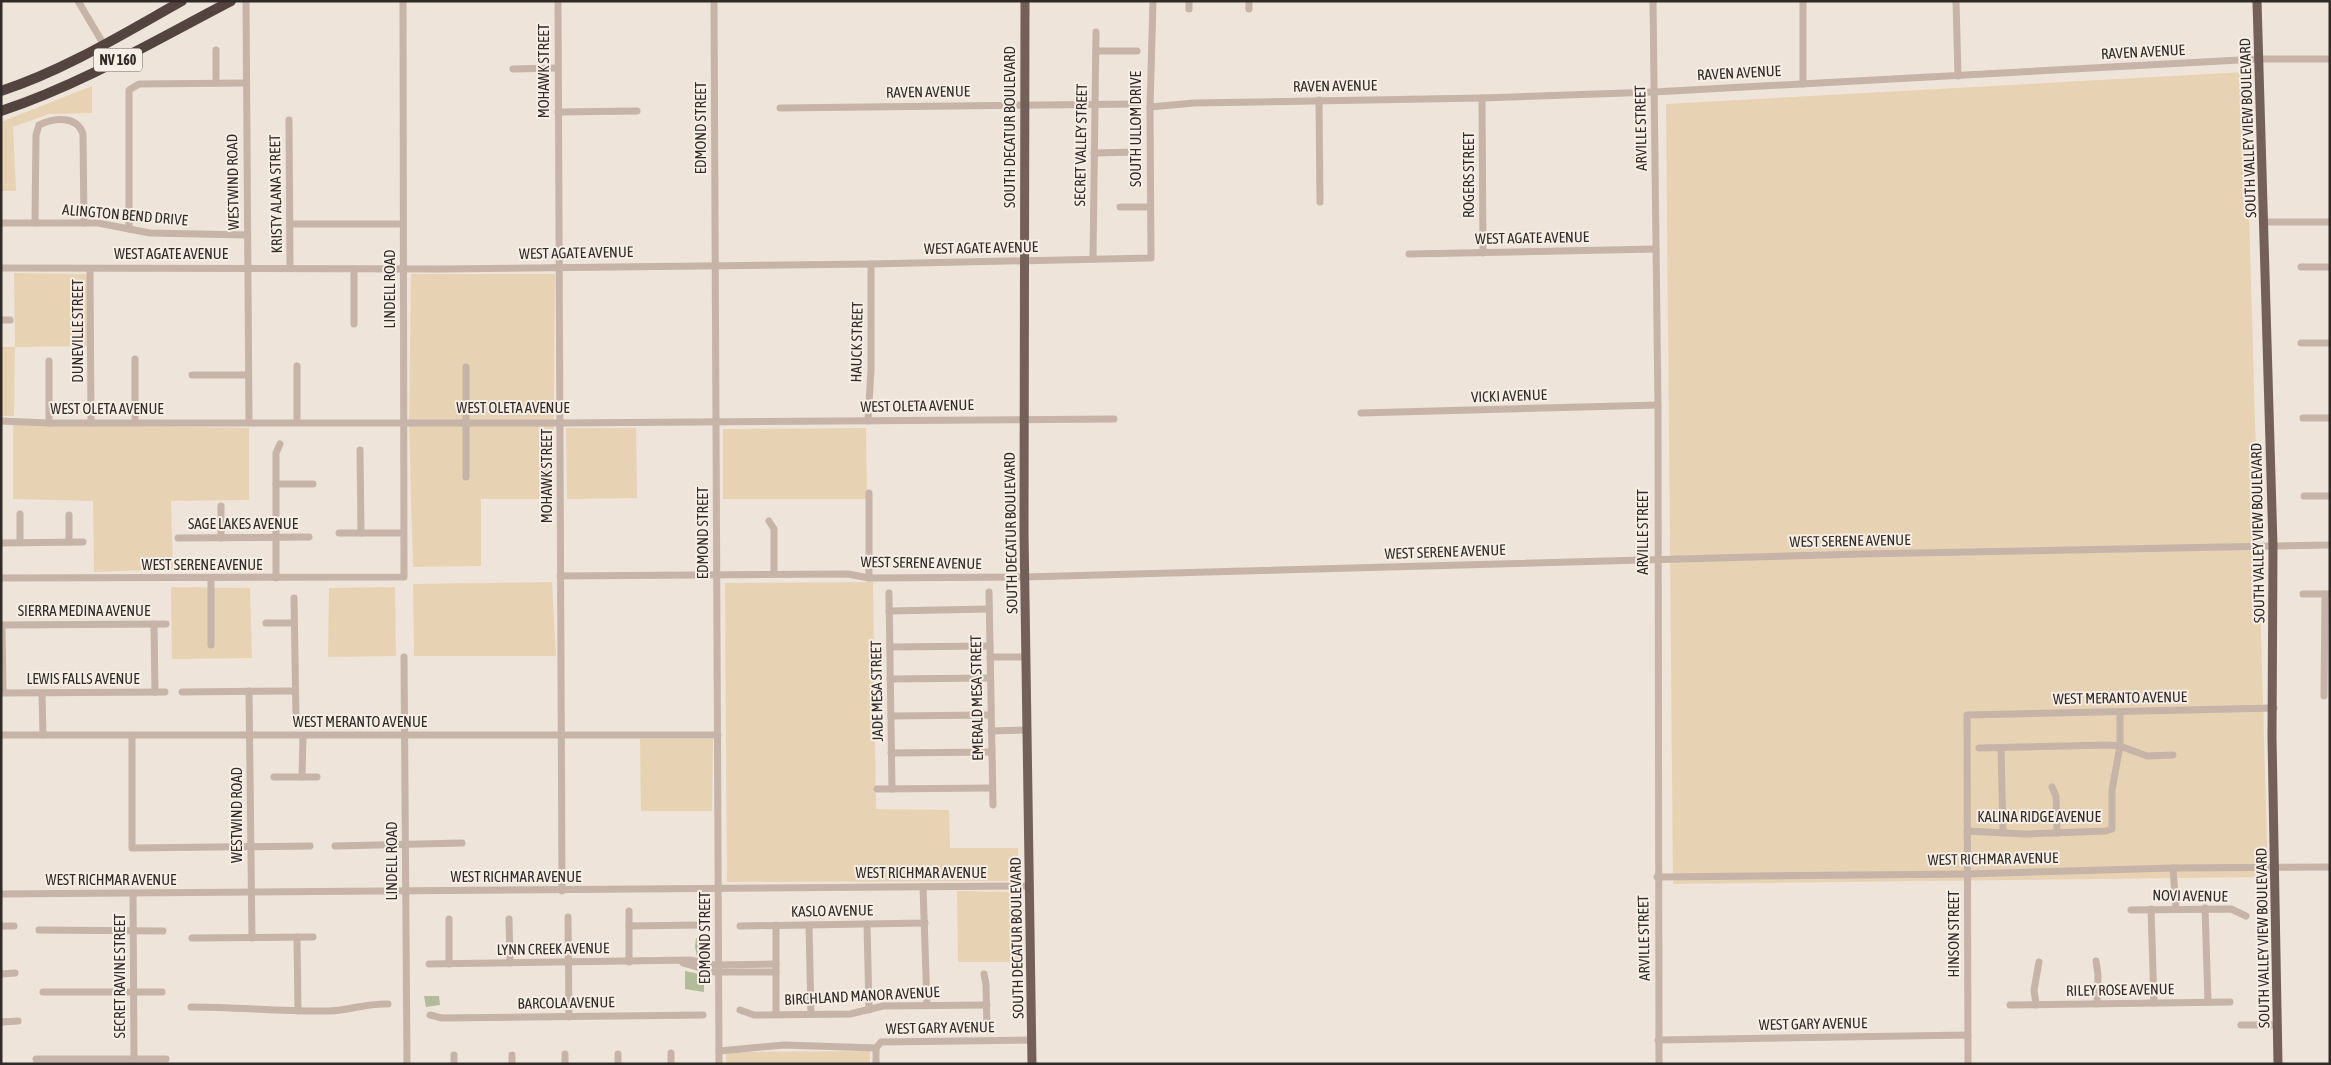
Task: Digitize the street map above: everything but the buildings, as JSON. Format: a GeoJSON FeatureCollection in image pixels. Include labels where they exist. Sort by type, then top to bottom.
{"type":"FeatureCollection","features":[{"type":"Feature","properties":{"kind":"highway","name":"NV 160"},"geometry":{"type":"LineString","coordinates":[[1,91],[36,79],[104,45],[182,1]]}},
{"type":"Feature","properties":{"kind":"highway","name":"NV 160"},"geometry":{"type":"LineString","coordinates":[[1,111],[49,92],[110,64],[231,1]]}},
{"type":"Feature","properties":{"kind":"main road","name":"SOUTH DECATUR BOULEVARD"},"geometry":{"type":"LineString","coordinates":[[1025,1],[1025,577],[1032,1064]]}},
{"type":"Feature","properties":{"kind":"main road","name":"SOUTH VALLEY VIEW BOULEVARD"},"geometry":{"type":"LineString","coordinates":[[2257,1],[2265,222],[2273,546],[2274,708],[2272,737],[2276,866],[2278,1064]]}},
{"type":"Feature","properties":{"kind":"street"},"geometry":{"type":"LineString","coordinates":[[78,1],[104,45]]}},
{"type":"Feature","properties":{"kind":"street","name":"WESTWIND ROAD"},"geometry":{"type":"LineString","coordinates":[[246,1],[249,422]]}},
{"type":"Feature","properties":{"kind":"street","name":"LINDELL ROAD"},"geometry":{"type":"LineString","coordinates":[[403,1],[404,577]]}},
{"type":"Feature","properties":{"kind":"street","name":"MOHAWK STREET"},"geometry":{"type":"LineString","coordinates":[[558,1],[562,891]]}},
{"type":"Feature","properties":{"kind":"street","name":"EDMOND STREET"},"geometry":{"type":"LineString","coordinates":[[714,1],[719,1064]]}},
{"type":"Feature","properties":{"kind":"street","name":"SOUTH ULLOM DRIVE"},"geometry":{"type":"LineString","coordinates":[[1151,258],[1150,107],[1153,1]]}},
{"type":"Feature","properties":{"kind":"street","name":"ARVILLE STREET"},"geometry":{"type":"LineString","coordinates":[[1653,1],[1658,405],[1656,560],[1659,1064]]}},
{"type":"Feature","properties":{"kind":"street"},"geometry":{"type":"LineString","coordinates":[[1803,1],[1804,84]]}},
{"type":"Feature","properties":{"kind":"street"},"geometry":{"type":"LineString","coordinates":[[1956,1],[1958,76]]}},
{"type":"Feature","properties":{"kind":"street","name":"SECRET VALLEY STREET"},"geometry":{"type":"LineString","coordinates":[[1093,259],[1096,32]]}},
{"type":"Feature","properties":{"kind":"street"},"geometry":{"type":"LineString","coordinates":[[216,50],[216,83]]}},
{"type":"Feature","properties":{"kind":"street"},"geometry":{"type":"LineString","coordinates":[[1096,51],[1137,51]]}},
{"type":"Feature","properties":{"kind":"street","name":"RAVEN AVENUE"},"geometry":{"type":"LineString","coordinates":[[1150,107],[1194,103],[1482,98],[1654,92],[2258,59],[2330,59]]}},
{"type":"Feature","properties":{"kind":"street"},"geometry":{"type":"LineString","coordinates":[[513,69],[558,68]]}},
{"type":"Feature","properties":{"kind":"street"},"geometry":{"type":"LineString","coordinates":[[130,229],[129,90],[132,86],[139,84],[246,83]]}},
{"type":"Feature","properties":{"kind":"street","name":"ROGERS STREET"},"geometry":{"type":"LineString","coordinates":[[1482,98],[1483,253]]}},
{"type":"Feature","properties":{"kind":"street"},"geometry":{"type":"LineString","coordinates":[[1319,100],[1320,202]]}},
{"type":"Feature","properties":{"kind":"street","name":"RAVEN AVENUE"},"geometry":{"type":"LineString","coordinates":[[780,108],[1136,104]]}},
{"type":"Feature","properties":{"kind":"street"},"geometry":{"type":"LineString","coordinates":[[558,112],[637,111]]}},
{"type":"Feature","properties":{"kind":"street"},"geometry":{"type":"LineString","coordinates":[[36,223],[36,135],[39,125],[49,120],[71,120],[80,126],[83,134],[84,223]]}},
{"type":"Feature","properties":{"kind":"street","name":"KRISTY ALANA STREET"},"geometry":{"type":"LineString","coordinates":[[289,120],[290,268]]}},
{"type":"Feature","properties":{"kind":"street"},"geometry":{"type":"LineString","coordinates":[[1094,153],[1135,152]]}},
{"type":"Feature","properties":{"kind":"street"},"geometry":{"type":"LineString","coordinates":[[1120,207],[1150,207]]}},
{"type":"Feature","properties":{"kind":"street"},"geometry":{"type":"LineString","coordinates":[[2265,222],[2330,222]]}},
{"type":"Feature","properties":{"kind":"street","name":"ALINGTON BEND DRIVE"},"geometry":{"type":"LineString","coordinates":[[1,223],[84,223],[172,234],[247,235]]}},
{"type":"Feature","properties":{"kind":"street"},"geometry":{"type":"LineString","coordinates":[[290,224],[403,224]]}},
{"type":"Feature","properties":{"kind":"street","name":"WEST AGATE AVENUE"},"geometry":{"type":"LineString","coordinates":[[1409,254],[1656,249]]}},
{"type":"Feature","properties":{"kind":"street","name":"WEST AGATE AVENUE"},"geometry":{"type":"LineString","coordinates":[[1,268],[404,269],[715,264],[871,264],[1151,258]]}},
{"type":"Feature","properties":{"kind":"street","name":"HAUCK STREET"},"geometry":{"type":"LineString","coordinates":[[868,421],[871,369],[871,264]]}},
{"type":"Feature","properties":{"kind":"street"},"geometry":{"type":"LineString","coordinates":[[2301,267],[2330,267]]}},
{"type":"Feature","properties":{"kind":"street","name":"DUNEVILLE STREET"},"geometry":{"type":"LineString","coordinates":[[90,269],[91,423]]}},
{"type":"Feature","properties":{"kind":"street"},"geometry":{"type":"LineString","coordinates":[[354,269],[354,324]]}},
{"type":"Feature","properties":{"kind":"street"},"geometry":{"type":"LineString","coordinates":[[1,320],[10,320]]}},
{"type":"Feature","properties":{"kind":"street"},"geometry":{"type":"LineString","coordinates":[[2301,343],[2330,343]]}},
{"type":"Feature","properties":{"kind":"street"},"geometry":{"type":"LineString","coordinates":[[135,359],[135,422]]}},
{"type":"Feature","properties":{"kind":"street"},"geometry":{"type":"LineString","coordinates":[[49,361],[49,423]]}},
{"type":"Feature","properties":{"kind":"street"},"geometry":{"type":"LineString","coordinates":[[297,366],[297,422]]}},
{"type":"Feature","properties":{"kind":"street"},"geometry":{"type":"LineString","coordinates":[[466,367],[466,477]]}},
{"type":"Feature","properties":{"kind":"street"},"geometry":{"type":"LineString","coordinates":[[192,376],[248,375]]}},
{"type":"Feature","properties":{"kind":"street","name":"VICKI AVENUE"},"geometry":{"type":"LineString","coordinates":[[1361,413],[1658,405]]}},
{"type":"Feature","properties":{"kind":"street"},"geometry":{"type":"LineString","coordinates":[[1024,418],[1114,419]]}},
{"type":"Feature","properties":{"kind":"street","name":"WEST OLETA AVENUE"},"geometry":{"type":"LineString","coordinates":[[1,421],[49,423],[716,422],[1024,418]]}},
{"type":"Feature","properties":{"kind":"street"},"geometry":{"type":"LineString","coordinates":[[2303,418],[2330,418]]}},
{"type":"Feature","properties":{"kind":"street"},"geometry":{"type":"LineString","coordinates":[[276,578],[276,453],[280,444]]}},
{"type":"Feature","properties":{"kind":"street"},"geometry":{"type":"LineString","coordinates":[[360,450],[361,533]]}},
{"type":"Feature","properties":{"kind":"street"},"geometry":{"type":"LineString","coordinates":[[276,484],[312,484]]}},
{"type":"Feature","properties":{"kind":"street"},"geometry":{"type":"LineString","coordinates":[[868,578],[869,493]]}},
{"type":"Feature","properties":{"kind":"street"},"geometry":{"type":"LineString","coordinates":[[2304,496],[2330,496]]}},
{"type":"Feature","properties":{"kind":"street"},"geometry":{"type":"LineString","coordinates":[[220,506],[221,538]]}},
{"type":"Feature","properties":{"kind":"street"},"geometry":{"type":"LineString","coordinates":[[20,514],[20,542]]}},
{"type":"Feature","properties":{"kind":"street"},"geometry":{"type":"LineString","coordinates":[[69,515],[70,542]]}},
{"type":"Feature","properties":{"kind":"street"},"geometry":{"type":"LineString","coordinates":[[769,521],[774,529],[774,574]]}},
{"type":"Feature","properties":{"kind":"street"},"geometry":{"type":"LineString","coordinates":[[339,533],[403,533]]}},
{"type":"Feature","properties":{"kind":"street","name":"SAGE LAKES AVENUE"},"geometry":{"type":"LineString","coordinates":[[178,538],[309,537]]}},
{"type":"Feature","properties":{"kind":"street"},"geometry":{"type":"LineString","coordinates":[[1,542],[83,542]]}},
{"type":"Feature","properties":{"kind":"street","name":"WEST SERENE AVENUE"},"geometry":{"type":"LineString","coordinates":[[560,576],[848,574],[868,578],[1025,577],[1656,560],[2330,545]]}},
{"type":"Feature","properties":{"kind":"street","name":"WEST SERENE AVENUE"},"geometry":{"type":"LineString","coordinates":[[1,578],[211,579],[404,577]]}},
{"type":"Feature","properties":{"kind":"street"},"geometry":{"type":"LineString","coordinates":[[211,579],[211,644]]}},
{"type":"Feature","properties":{"kind":"street","name":"EMERALD MESA STREET"},"geometry":{"type":"LineString","coordinates":[[989,592],[993,805]]}},
{"type":"Feature","properties":{"kind":"street","name":"JADE MESA STREET"},"geometry":{"type":"LineString","coordinates":[[889,593],[892,789]]}},
{"type":"Feature","properties":{"kind":"street"},"geometry":{"type":"LineString","coordinates":[[2303,594],[2328,594],[2324,696]]}},
{"type":"Feature","properties":{"kind":"street"},"geometry":{"type":"LineString","coordinates":[[294,598],[296,717]]}},
{"type":"Feature","properties":{"kind":"street"},"geometry":{"type":"LineString","coordinates":[[890,611],[989,609]]}},
{"type":"Feature","properties":{"kind":"street"},"geometry":{"type":"LineString","coordinates":[[266,623],[294,623]]}},
{"type":"Feature","properties":{"kind":"street"},"geometry":{"type":"LineString","coordinates":[[2,624],[2,692]]}},
{"type":"Feature","properties":{"kind":"street","name":"SIERRA MEDINA AVENUE"},"geometry":{"type":"LineString","coordinates":[[2,624],[166,624]]}},
{"type":"Feature","properties":{"kind":"street"},"geometry":{"type":"LineString","coordinates":[[154,624],[155,692]]}},
{"type":"Feature","properties":{"kind":"street"},"geometry":{"type":"LineString","coordinates":[[890,647],[990,646]]}},
{"type":"Feature","properties":{"kind":"street","name":"LINDELL ROAD"},"geometry":{"type":"LineString","coordinates":[[404,657],[407,1064]]}},
{"type":"Feature","properties":{"kind":"street"},"geometry":{"type":"LineString","coordinates":[[990,657],[1026,657]]}},
{"type":"Feature","properties":{"kind":"street"},"geometry":{"type":"LineString","coordinates":[[890,679],[990,678]]}},
{"type":"Feature","properties":{"kind":"street","name":"WESTWIND ROAD"},"geometry":{"type":"LineString","coordinates":[[249,691],[252,938]]}},
{"type":"Feature","properties":{"kind":"street"},"geometry":{"type":"LineString","coordinates":[[182,692],[295,691]]}},
{"type":"Feature","properties":{"kind":"street","name":"LEWIS FALLS AVENUE"},"geometry":{"type":"LineString","coordinates":[[2,692],[165,692]]}},
{"type":"Feature","properties":{"kind":"street"},"geometry":{"type":"LineString","coordinates":[[42,693],[43,735]]}},
{"type":"Feature","properties":{"kind":"street","name":"WEST MERANTO AVENUE"},"geometry":{"type":"LineString","coordinates":[[1967,715],[2274,708]]}},
{"type":"Feature","properties":{"kind":"street"},"geometry":{"type":"LineString","coordinates":[[2120,712],[2120,746]]}},
{"type":"Feature","properties":{"kind":"street","name":"HINSON STREET"},"geometry":{"type":"LineString","coordinates":[[1967,715],[1968,1064]]}},
{"type":"Feature","properties":{"kind":"street"},"geometry":{"type":"LineString","coordinates":[[891,716],[991,716]]}},
{"type":"Feature","properties":{"kind":"street"},"geometry":{"type":"LineString","coordinates":[[991,731],[1027,730]]}},
{"type":"Feature","properties":{"kind":"street","name":"WEST MERANTO AVENUE"},"geometry":{"type":"LineString","coordinates":[[1,735],[718,735]]}},
{"type":"Feature","properties":{"kind":"street"},"geometry":{"type":"LineString","coordinates":[[132,736],[132,848],[310,846]]}},
{"type":"Feature","properties":{"kind":"street"},"geometry":{"type":"LineString","coordinates":[[302,777],[303,736]]}},
{"type":"Feature","properties":{"kind":"street"},"geometry":{"type":"LineString","coordinates":[[1979,748],[2120,746],[2148,756],[2174,755]]}},
{"type":"Feature","properties":{"kind":"street","name":"KALINA RIDGE AVENUE"},"geometry":{"type":"LineString","coordinates":[[1967,831],[2025,834],[2106,831],[2112,829],[2112,790],[2120,746]]}},
{"type":"Feature","properties":{"kind":"street"},"geometry":{"type":"LineString","coordinates":[[2001,748],[2003,832]]}},
{"type":"Feature","properties":{"kind":"street"},"geometry":{"type":"LineString","coordinates":[[891,753],[992,752]]}},
{"type":"Feature","properties":{"kind":"street"},"geometry":{"type":"LineString","coordinates":[[274,777],[317,777]]}},
{"type":"Feature","properties":{"kind":"street"},"geometry":{"type":"LineString","coordinates":[[2052,787],[2056,796],[2057,833]]}},
{"type":"Feature","properties":{"kind":"street"},"geometry":{"type":"LineString","coordinates":[[877,789],[992,788]]}},
{"type":"Feature","properties":{"kind":"street"},"geometry":{"type":"LineString","coordinates":[[335,846],[462,843]]}},
{"type":"Feature","properties":{"kind":"street","name":"WEST RICHMAR AVENUE"},"geometry":{"type":"LineString","coordinates":[[1657,878],[1967,874],[2276,866],[2330,867]]}},
{"type":"Feature","properties":{"kind":"street"},"geometry":{"type":"LineString","coordinates":[[2174,868],[2176,908]]}},
{"type":"Feature","properties":{"kind":"street","name":"WEST RICHMAR AVENUE"},"geometry":{"type":"LineString","coordinates":[[1,894],[1030,886]]}},
{"type":"Feature","properties":{"kind":"street"},"geometry":{"type":"LineString","coordinates":[[924,887],[927,1006]]}},
{"type":"Feature","properties":{"kind":"street","name":"SECRET RAVINE STREET"},"geometry":{"type":"LineString","coordinates":[[133,893],[134,1059]]}},
{"type":"Feature","properties":{"kind":"street","name":"NOVI AVENUE"},"geometry":{"type":"LineString","coordinates":[[2132,910],[2176,908],[2232,909],[2246,916]]}},
{"type":"Feature","properties":{"kind":"street"},"geometry":{"type":"LineString","coordinates":[[2205,908],[2208,1002]]}},
{"type":"Feature","properties":{"kind":"street"},"geometry":{"type":"LineString","coordinates":[[2151,909],[2154,1003]]}},
{"type":"Feature","properties":{"kind":"street"},"geometry":{"type":"LineString","coordinates":[[629,911],[629,962]]}},
{"type":"Feature","properties":{"kind":"street"},"geometry":{"type":"LineString","coordinates":[[568,917],[569,1017]]}},
{"type":"Feature","properties":{"kind":"street"},"geometry":{"type":"LineString","coordinates":[[449,918],[449,964]]}},
{"type":"Feature","properties":{"kind":"street"},"geometry":{"type":"LineString","coordinates":[[510,919],[510,963]]}},
{"type":"Feature","properties":{"kind":"street","name":"KASLO AVENUE"},"geometry":{"type":"LineString","coordinates":[[740,926],[925,923]]}},
{"type":"Feature","properties":{"kind":"street"},"geometry":{"type":"LineString","coordinates":[[868,924],[869,1010]]}},
{"type":"Feature","properties":{"kind":"street"},"geometry":{"type":"LineString","coordinates":[[629,926],[699,925]]}},
{"type":"Feature","properties":{"kind":"street"},"geometry":{"type":"LineString","coordinates":[[776,925],[776,1014]]}},
{"type":"Feature","properties":{"kind":"street"},"geometry":{"type":"LineString","coordinates":[[809,925],[810,1014]]}},
{"type":"Feature","properties":{"kind":"street"},"geometry":{"type":"LineString","coordinates":[[1,926],[14,926]]}},
{"type":"Feature","properties":{"kind":"street"},"geometry":{"type":"LineString","coordinates":[[39,930],[163,931]]}},
{"type":"Feature","properties":{"kind":"street"},"geometry":{"type":"LineString","coordinates":[[298,937],[298,1011]]}},
{"type":"Feature","properties":{"kind":"street"},"geometry":{"type":"LineString","coordinates":[[192,938],[313,937]]}},
{"type":"Feature","properties":{"kind":"street","name":"LYNN CREEK AVENUE"},"geometry":{"type":"LineString","coordinates":[[429,964],[695,960],[719,969],[776,968]]}},
{"type":"Feature","properties":{"kind":"street"},"geometry":{"type":"LineString","coordinates":[[2096,961],[2098,975],[2097,1004]]}},
{"type":"Feature","properties":{"kind":"street"},"geometry":{"type":"LineString","coordinates":[[2036,1005],[2034,990],[2039,962]]}},
{"type":"Feature","properties":{"kind":"street"},"geometry":{"type":"LineString","coordinates":[[1,974],[15,974]]}},
{"type":"Feature","properties":{"kind":"street"},"geometry":{"type":"LineString","coordinates":[[984,974],[987,1030]]}},
{"type":"Feature","properties":{"kind":"street"},"geometry":{"type":"LineString","coordinates":[[43,992],[162,992]]}},
{"type":"Feature","properties":{"kind":"street","name":"RILEY ROSE AVENUE"},"geometry":{"type":"LineString","coordinates":[[2010,1005],[2230,1002]]}},
{"type":"Feature","properties":{"kind":"street"},"geometry":{"type":"LineString","coordinates":[[191,1007],[334,1011],[376,1004],[388,1004]]}},
{"type":"Feature","properties":{"kind":"street","name":"BIRCHLAND MANOR AVENUE"},"geometry":{"type":"LineString","coordinates":[[740,1010],[754,1015],[810,1014],[856,1013],[883,1006],[987,1005]]}},
{"type":"Feature","properties":{"kind":"street","name":"BARCOLA AVENUE"},"geometry":{"type":"LineString","coordinates":[[430,1014],[442,1018],[703,1016]]}},
{"type":"Feature","properties":{"kind":"street"},"geometry":{"type":"LineString","coordinates":[[1,1022],[18,1021]]}},
{"type":"Feature","properties":{"kind":"street"},"geometry":{"type":"LineString","coordinates":[[2241,1025],[2278,1025]]}},
{"type":"Feature","properties":{"kind":"street","name":"WEST GARY AVENUE"},"geometry":{"type":"LineString","coordinates":[[1658,1040],[1968,1035]]}},
{"type":"Feature","properties":{"kind":"street","name":"WEST GARY AVENUE"},"geometry":{"type":"LineString","coordinates":[[719,1051],[784,1045],[877,1046],[883,1042],[1032,1040]]}},
{"type":"Feature","properties":{"kind":"street"},"geometry":{"type":"LineString","coordinates":[[876,1064],[877,1046]]}},
{"type":"Feature","properties":{"kind":"street"},"geometry":{"type":"LineString","coordinates":[[671,1053],[671,1064]]}},
{"type":"Feature","properties":{"kind":"street"},"geometry":{"type":"LineString","coordinates":[[565,1054],[565,1064]]}},
{"type":"Feature","properties":{"kind":"street"},"geometry":{"type":"LineString","coordinates":[[618,1054],[618,1064]]}},
{"type":"Feature","properties":{"kind":"street"},"geometry":{"type":"LineString","coordinates":[[454,1055],[454,1064]]}},
{"type":"Feature","properties":{"kind":"street"},"geometry":{"type":"LineString","coordinates":[[512,1055],[512,1064]]}},
{"type":"Feature","properties":{"kind":"street"},"geometry":{"type":"LineString","coordinates":[[36,1059],[116,1062],[134,1059],[166,1060]]}},
{"type":"Feature","properties":{"kind":"green space"},"geometry":{"type":"Polygon","coordinates":[[[696,938],[705,940],[707,961],[697,957],[696,938]]]}},
{"type":"Feature","properties":{"kind":"green space"},"geometry":{"type":"Polygon","coordinates":[[[685,971],[704,975],[704,992],[685,989],[685,971]]]}},
{"type":"Feature","properties":{"kind":"green space"},"geometry":{"type":"Polygon","coordinates":[[[424,996],[439,996],[440,1005],[426,1007],[424,996]]]}},
{"type":"Feature","properties":{"kind":"sand"},"geometry":{"type":"Polygon","coordinates":[[[2245,72],[2268,877],[1673,884],[1666,104],[2245,72]]]}},
{"type":"Feature","properties":{"kind":"sand"},"geometry":{"type":"Polygon","coordinates":[[[92,86],[92,113],[49,114],[13,127],[16,191],[1,191],[1,122],[92,86]]]}},
{"type":"Feature","properties":{"kind":"sand"},"geometry":{"type":"Polygon","coordinates":[[[14,273],[87,274],[87,346],[15,347],[14,273]]]}},
{"type":"Feature","properties":{"kind":"sand"},"geometry":{"type":"Polygon","coordinates":[[[411,274],[555,274],[553,499],[481,499],[481,566],[413,567],[409,426],[411,274]]]}},
{"type":"Feature","properties":{"kind":"sand"},"geometry":{"type":"Polygon","coordinates":[[[1,347],[15,347],[14,416],[1,416],[1,347]]]}},
{"type":"Feature","properties":{"kind":"sand"},"geometry":{"type":"Polygon","coordinates":[[[13,424],[249,428],[249,500],[171,501],[173,569],[94,572],[93,501],[13,499],[13,424]]]}},
{"type":"Feature","properties":{"kind":"sand"},"geometry":{"type":"Polygon","coordinates":[[[566,428],[636,428],[637,498],[567,499],[566,428]]]}},
{"type":"Feature","properties":{"kind":"sand"},"geometry":{"type":"Polygon","coordinates":[[[866,428],[867,499],[723,499],[723,429],[866,428]]]}},
{"type":"Feature","properties":{"kind":"sand"},"geometry":{"type":"Polygon","coordinates":[[[552,582],[556,656],[414,656],[413,584],[552,582]]]}},
{"type":"Feature","properties":{"kind":"sand"},"geometry":{"type":"Polygon","coordinates":[[[873,582],[876,809],[949,810],[950,848],[1018,848],[1019,881],[727,882],[725,583],[873,582]]]}},
{"type":"Feature","properties":{"kind":"sand"},"geometry":{"type":"Polygon","coordinates":[[[171,587],[250,588],[252,658],[172,659],[171,587]]]}},
{"type":"Feature","properties":{"kind":"sand"},"geometry":{"type":"Polygon","coordinates":[[[395,587],[396,656],[328,657],[329,588],[395,587]]]}},
{"type":"Feature","properties":{"kind":"sand"},"geometry":{"type":"Polygon","coordinates":[[[640,739],[713,739],[712,811],[641,811],[640,739]]]}},
{"type":"Feature","properties":{"kind":"sand"},"geometry":{"type":"Polygon","coordinates":[[[957,891],[1019,892],[1020,962],[958,962],[957,891]]]}},
{"type":"Feature","properties":{"kind":"sand"},"geometry":{"type":"Polygon","coordinates":[[[870,1051],[870,1064],[726,1064],[726,1052],[870,1051]]]}}]}
